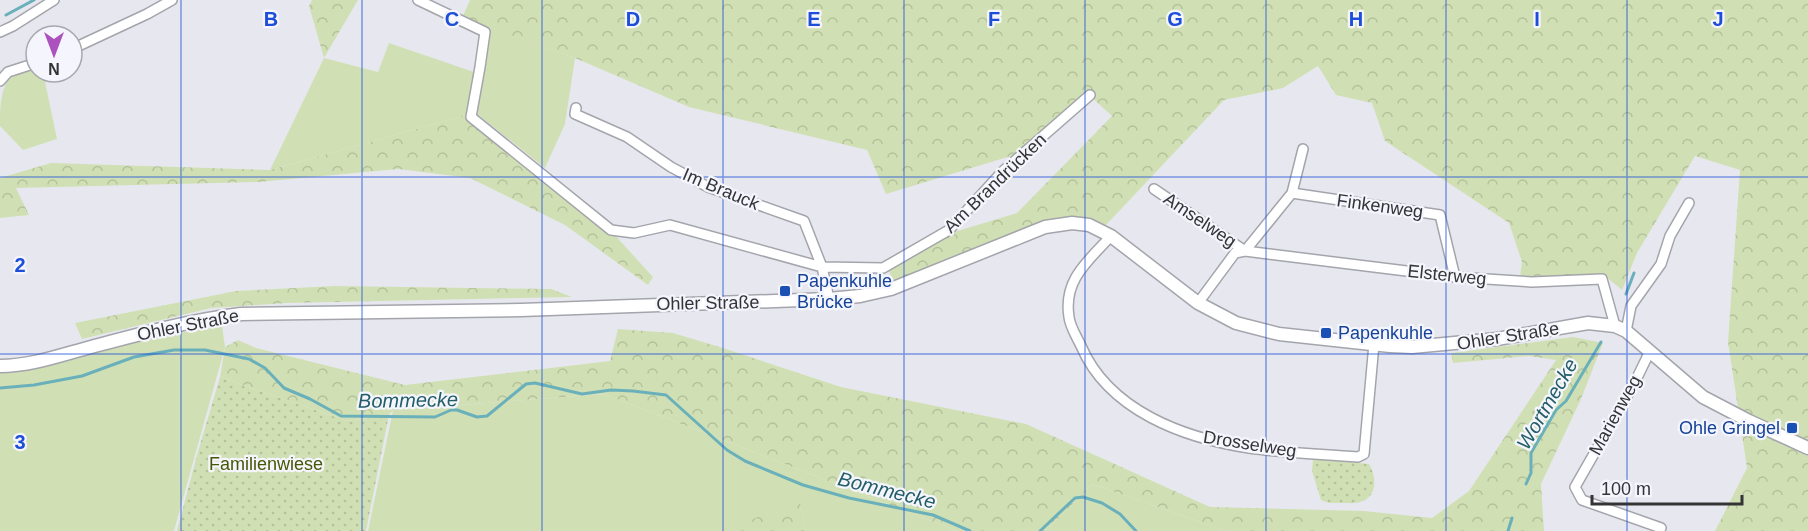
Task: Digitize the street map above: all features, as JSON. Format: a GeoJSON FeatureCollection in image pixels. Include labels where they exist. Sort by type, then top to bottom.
{"type":"FeatureCollection","features":[{"type":"Feature","properties":{"kind":"street"},"geometry":{"type":"LineString","coordinates":[[0,32],[54,0]]}},
{"type":"Feature","properties":{"kind":"street"},"geometry":{"type":"LineString","coordinates":[[84,43],[172,0]]}},
{"type":"Feature","properties":{"kind":"street","name":"Am Brandrücken"},"geometry":{"type":"LineString","coordinates":[[418,0],[485,32],[471,117],[611,230],[634,233],[670,225],[822,267],[883,268],[949,230],[1002,172],[1090,95]]}},
{"type":"Feature","properties":{"kind":"street"},"geometry":{"type":"LineString","coordinates":[[0,81],[8,72],[24,67]]}},
{"type":"Feature","properties":{"kind":"street","name":"Im Brauck"},"geometry":{"type":"LineString","coordinates":[[576,108],[575,114],[627,137],[671,167],[708,187],[804,221],[822,267],[829,299]]}},
{"type":"Feature","properties":{"kind":"street","name":"Amselweg"},"geometry":{"type":"LineString","coordinates":[[1198,303],[1235,253],[1245,251],[1292,193],[1303,149]]}},
{"type":"Feature","properties":{"kind":"street","name":"Amselweg"},"geometry":{"type":"LineString","coordinates":[[1154,189],[1245,251]]}},
{"type":"Feature","properties":{"kind":"street","name":"Finkenweg"},"geometry":{"type":"LineString","coordinates":[[1292,193],[1440,215],[1455,277]]}},
{"type":"Feature","properties":{"kind":"street"},"geometry":{"type":"LineString","coordinates":[[1689,203],[1670,236],[1661,264],[1631,306],[1621,328],[1703,397],[1808,448]]}},
{"type":"Feature","properties":{"kind":"street","name":"Ohler Straße"},"geometry":{"type":"LineString","coordinates":[[0,366],[29,363],[131,336],[221,316],[241,314],[609,307],[860,296],[891,289],[1045,227],[1072,223],[1089,225],[1111,236],[1198,303],[1236,323],[1279,334],[1412,347],[1454,345],[1588,323],[1621,328]]}},
{"type":"Feature","properties":{"kind":"street","name":"Drosselweg"},"geometry":{"type":"LineString","coordinates":[[1111,236],[1076,274],[1069,295],[1069,318],[1085,356],[1110,389],[1143,414],[1190,435],[1249,448],[1358,457],[1364,454],[1374,345]]}},
{"type":"Feature","properties":{"kind":"street","name":"Elsterweg"},"geometry":{"type":"LineString","coordinates":[[1245,251],[1455,277],[1532,282],[1602,279],[1621,328]]}},
{"type":"Feature","properties":{"kind":"street","name":"Marienweg"},"geometry":{"type":"LineString","coordinates":[[1650,351],[1635,382],[1575,487],[1582,500],[1661,528]]}},
{"type":"Feature","properties":{"kind":"green space"},"geometry":{"type":"Polygon","coordinates":[[[312,0],[358,0],[324,58],[309,6],[312,0]]]}},
{"type":"Feature","properties":{"kind":"green space"},"geometry":{"type":"Polygon","coordinates":[[[470,0],[1808,0],[1808,531],[1715,531],[1747,468],[1728,342],[1740,170],[1695,156],[1637,253],[1622,290],[1605,276],[1520,277],[1522,262],[1509,223],[1385,141],[1372,103],[1336,95],[1318,66],[1283,88],[1224,100],[1105,226],[1089,220],[1071,219],[895,284],[888,269],[951,233],[1017,213],[1112,116],[1087,93],[1011,156],[886,194],[867,150],[689,107],[575,58],[462,18],[470,0]]]}},
{"type":"Feature","properties":{"kind":"green space"},"geometry":{"type":"Polygon","coordinates":[[[491,28],[575,58],[565,124],[545,168],[477,114],[491,28]]]}},
{"type":"Feature","properties":{"kind":"green space"},"geometry":{"type":"Polygon","coordinates":[[[389,43],[474,72],[466,115],[270,170],[324,58],[378,72],[389,43]]]}},
{"type":"Feature","properties":{"kind":"green space"},"geometry":{"type":"Polygon","coordinates":[[[24,71],[24,84],[46,84],[57,139],[23,150],[0,126],[4,89],[16,73],[24,71]]]}},
{"type":"Feature","properties":{"kind":"green space"},"geometry":{"type":"Polygon","coordinates":[[[466,115],[469,120],[613,233],[653,277],[648,285],[565,225],[470,178],[398,169],[259,182],[16,188],[29,215],[0,218],[0,178],[51,163],[270,170],[466,115]]]}},
{"type":"Feature","properties":{"kind":"green space"},"geometry":{"type":"Polygon","coordinates":[[[335,286],[551,289],[572,297],[287,303],[211,308],[82,339],[75,323],[236,291],[335,286]]]}},
{"type":"Feature","properties":{"kind":"green space"},"geometry":{"type":"Polygon","coordinates":[[[222,325],[225,347],[174,531],[0,531],[0,366],[222,325]]]}},
{"type":"Feature","properties":{"kind":"green space"},"geometry":{"type":"Polygon","coordinates":[[[618,329],[673,333],[841,387],[1026,424],[1210,507],[1364,511],[1432,518],[1469,491],[1556,360],[1529,356],[1453,363],[1451,353],[1573,337],[1603,343],[1581,399],[1541,484],[1544,531],[1226,531],[1092,484],[1046,531],[957,531],[604,394],[393,410],[389,415],[347,421],[220,377],[225,347],[238,340],[256,348],[405,385],[610,361],[618,329]]]}},
{"type":"Feature","properties":{"kind":"green space","name":"Familienwiese"},"geometry":{"type":"Polygon","coordinates":[[[220,377],[347,421],[389,415],[366,531],[177,531],[220,377]]]}},
{"type":"Feature","properties":{"kind":"green space"},"geometry":{"type":"Polygon","coordinates":[[[604,394],[957,531],[806,531],[800,503],[734,526],[734,531],[368,531],[393,410],[604,394]]]}},
{"type":"Feature","properties":{"kind":"green space"},"geometry":{"type":"Polygon","coordinates":[[[1313,458],[1369,464],[1374,479],[1371,494],[1363,501],[1356,503],[1332,503],[1321,500],[1312,471],[1313,458]]]}},
{"type":"Feature","properties":{"kind":"green space"},"geometry":{"type":"Polygon","coordinates":[[[1092,484],[1226,531],[1046,531],[1092,484]]]}},
{"type":"Feature","properties":{"kind":"green space"},"geometry":{"type":"Polygon","coordinates":[[[800,502],[806,531],[734,531],[733,526],[800,502]]]}},
{"type":"Feature","properties":{"kind":"waterway","name":"Bommecke"},"geometry":{"type":"LineString","coordinates":[[6,15],[34,0]]}},
{"type":"Feature","properties":{"kind":"waterway","name":"Wortmecke"},"geometry":{"type":"LineString","coordinates":[[1626,294],[1634,273]]}},
{"type":"Feature","properties":{"kind":"waterway","name":"Wortmecke"},"geometry":{"type":"LineString","coordinates":[[1526,484],[1531,473],[1531,453],[1556,410],[1566,401],[1601,342]]}},
{"type":"Feature","properties":{"kind":"waterway","name":"Bommecke"},"geometry":{"type":"LineString","coordinates":[[0,388],[34,385],[82,376],[134,357],[174,350],[205,350],[249,359],[265,368],[284,388],[341,416],[435,417],[451,410],[477,417],[487,416],[526,384],[535,383],[582,394],[611,390],[666,395],[727,450],[745,461],[803,485],[849,498],[933,515],[970,531]]}},
{"type":"Feature","properties":{"kind":"waterway","name":"Bommecke"},"geometry":{"type":"LineString","coordinates":[[1040,531],[1075,498],[1083,497],[1102,503],[1120,514],[1136,531]]}},
{"type":"Feature","properties":{"kind":"waterway","name":"Wortmecke"},"geometry":{"type":"LineString","coordinates":[[1508,531],[1512,518]]}},
{"type":"Feature","properties":{"kind":"place","name":"Papenkuhle Brücke"},"geometry":{"type":"Point","coordinates":[785,291]}},
{"type":"Feature","properties":{"kind":"place","name":"Papenkuhle"},"geometry":{"type":"Point","coordinates":[1326,333]}},
{"type":"Feature","properties":{"kind":"place","name":"Ohle Gringel"},"geometry":{"type":"Point","coordinates":[1792,428]}}]}
